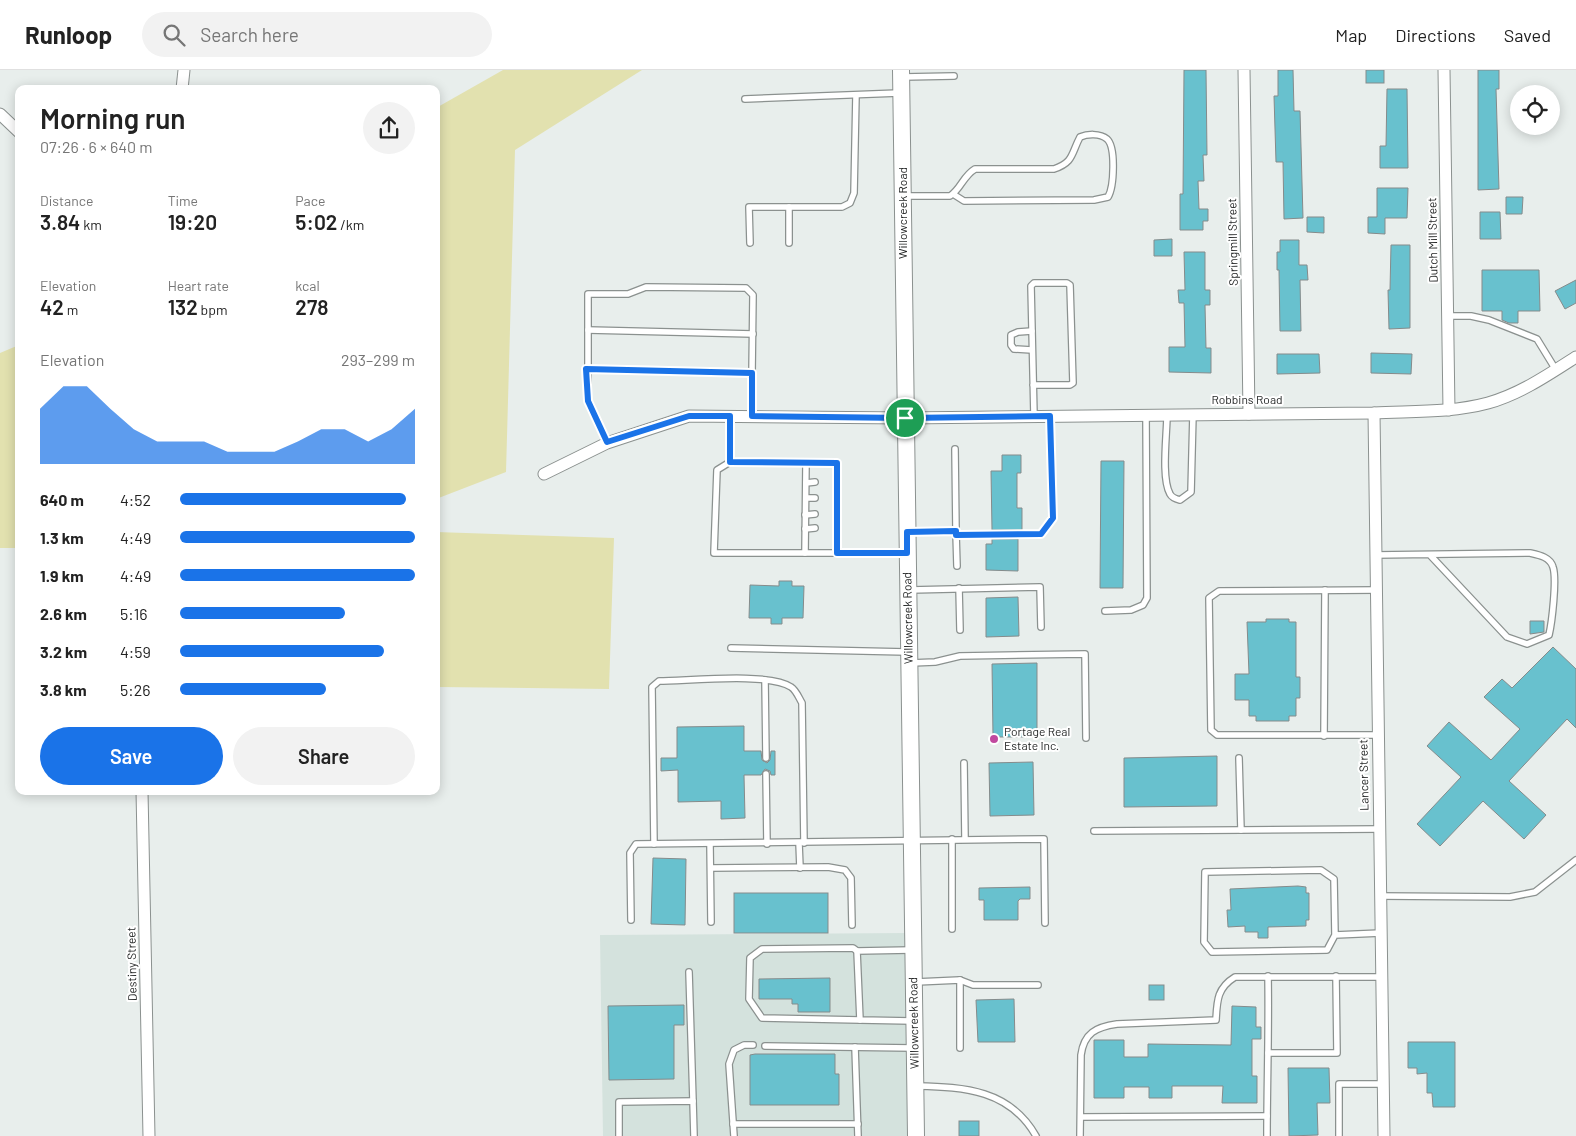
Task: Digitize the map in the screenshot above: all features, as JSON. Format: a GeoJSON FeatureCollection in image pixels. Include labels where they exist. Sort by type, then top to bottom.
{"type":"FeatureCollection","features":[{"type":"Feature","properties":{"kind":"main road","name":"Willowcreek Road"},"geometry":{"type":"LineString","coordinates":[[901,80],[916,1136]]}},
{"type":"Feature","properties":{"kind":"street"},"geometry":{"type":"LineString","coordinates":[[182,85],[184,70]]}},
{"type":"Feature","properties":{"kind":"street","name":"Springmill Street"},"geometry":{"type":"LineString","coordinates":[[1244,70],[1249,414]]}},
{"type":"Feature","properties":{"kind":"street","name":"Dutch Mill Street"},"geometry":{"type":"LineString","coordinates":[[1444,70],[1450,410]]}},
{"type":"Feature","properties":{"kind":"street"},"geometry":{"type":"LineString","coordinates":[[0,114],[15,128]]}},
{"type":"Feature","properties":{"kind":"street","name":"Robbins Road"},"geometry":{"type":"LineString","coordinates":[[544,474],[607,442],[689,416],[905,418],[1374,413],[1450,410],[1488,403],[1527,388],[1576,357]]}},
{"type":"Feature","properties":{"kind":"street","name":"Lancer Street"},"geometry":{"type":"LineString","coordinates":[[1374,413],[1384,1136]]}},
{"type":"Feature","properties":{"kind":"street","name":"Destiny Street"},"geometry":{"type":"LineString","coordinates":[[142,795],[148,1136]]}},
{"type":"Feature","properties":{"kind":"lane"},"geometry":{"type":"LineString","coordinates":[[745,99],[856,95],[901,80],[954,76]]}},
{"type":"Feature","properties":{"kind":"lane"},"geometry":{"type":"LineString","coordinates":[[750,243],[749,207],[842,208],[850,203],[854,193],[856,95]]}},
{"type":"Feature","properties":{"kind":"lane"},"geometry":{"type":"LineString","coordinates":[[903,196],[953,194],[957,192],[968,173],[975,169],[1054,169],[1066,165],[1080,137],[1086,134],[1102,136],[1108,139],[1111,146],[1112,190],[1108,197],[1094,200],[986,202],[964,201],[953,194]]}},
{"type":"Feature","properties":{"kind":"lane"},"geometry":{"type":"LineString","coordinates":[[789,207],[789,243]]}},
{"type":"Feature","properties":{"kind":"lane"},"geometry":{"type":"LineString","coordinates":[[1033,386],[1070,386],[1073,382],[1069,284],[1032,284],[1032,350],[1033,386],[1034,416]]}},
{"type":"Feature","properties":{"kind":"lane"},"geometry":{"type":"LineString","coordinates":[[607,442],[588,401],[586,369],[588,294],[628,294],[646,287],[746,288],[753,294],[752,416]]}},
{"type":"Feature","properties":{"kind":"lane"},"geometry":{"type":"LineString","coordinates":[[1448,316],[1471,316],[1489,320],[1537,339],[1556,370]]}},
{"type":"Feature","properties":{"kind":"lane"},"geometry":{"type":"LineString","coordinates":[[588,330],[753,334]]}},
{"type":"Feature","properties":{"kind":"lane"},"geometry":{"type":"LineString","coordinates":[[1032,331],[1018,332],[1011,335],[1011,346],[1014,349],[1032,350]]}},
{"type":"Feature","properties":{"kind":"lane"},"geometry":{"type":"LineString","coordinates":[[586,369],[752,373]]}},
{"type":"Feature","properties":{"kind":"lane"},"geometry":{"type":"LineString","coordinates":[[1167,414],[1166,479],[1170,494],[1173,498],[1180,500],[1191,492],[1192,414]]}},
{"type":"Feature","properties":{"kind":"lane"},"geometry":{"type":"LineString","coordinates":[[1105,610],[1131,610],[1143,605],[1147,598],[1146,415]]}},
{"type":"Feature","properties":{"kind":"lane"},"geometry":{"type":"LineString","coordinates":[[730,416],[730,462]]}},
{"type":"Feature","properties":{"kind":"lane"},"geometry":{"type":"LineString","coordinates":[[907,532],[1041,534],[1053,518],[1050,416]]}},
{"type":"Feature","properties":{"kind":"lane"},"geometry":{"type":"LineString","coordinates":[[955,449],[957,566]]}},
{"type":"Feature","properties":{"kind":"lane"},"geometry":{"type":"LineString","coordinates":[[837,553],[833,514],[834,482],[837,463],[730,462],[717,470],[714,552],[805,553],[837,553],[907,553]]}},
{"type":"Feature","properties":{"kind":"lane"},"geometry":{"type":"LineString","coordinates":[[805,553],[806,462]]}},
{"type":"Feature","properties":{"kind":"lane"},"geometry":{"type":"LineString","coordinates":[[806,482],[816,482]]}},
{"type":"Feature","properties":{"kind":"lane"},"geometry":{"type":"LineString","coordinates":[[806,498],[816,498]]}},
{"type":"Feature","properties":{"kind":"lane"},"geometry":{"type":"LineString","coordinates":[[805,515],[815,514]]}},
{"type":"Feature","properties":{"kind":"lane"},"geometry":{"type":"LineString","coordinates":[[805,529],[815,528]]}},
{"type":"Feature","properties":{"kind":"lane"},"geometry":{"type":"LineString","coordinates":[[1375,555],[1530,553],[1546,558],[1553,567],[1553,619],[1549,635],[1526,644],[1507,637],[1430,555]]}},
{"type":"Feature","properties":{"kind":"lane"},"geometry":{"type":"LineString","coordinates":[[908,590],[1040,587],[1041,627]]}},
{"type":"Feature","properties":{"kind":"lane"},"geometry":{"type":"LineString","coordinates":[[959,588],[960,630]]}},
{"type":"Feature","properties":{"kind":"lane"},"geometry":{"type":"LineString","coordinates":[[1324,590],[1324,736]]}},
{"type":"Feature","properties":{"kind":"lane"},"geometry":{"type":"LineString","coordinates":[[1376,590],[1220,591],[1209,598],[1211,730],[1217,735],[1377,735]]}},
{"type":"Feature","properties":{"kind":"lane"},"geometry":{"type":"LineString","coordinates":[[732,648],[909,658],[935,662],[960,656],[1085,654],[1086,738]]}},
{"type":"Feature","properties":{"kind":"lane"},"geometry":{"type":"LineString","coordinates":[[765,680],[766,758]]}},
{"type":"Feature","properties":{"kind":"lane"},"geometry":{"type":"LineString","coordinates":[[654,844],[652,687],[659,681],[778,681],[793,688],[802,703],[802,843],[800,868]]}},
{"type":"Feature","properties":{"kind":"lane"},"geometry":{"type":"LineString","coordinates":[[1239,758],[1241,830]]}},
{"type":"Feature","properties":{"kind":"lane"},"geometry":{"type":"LineString","coordinates":[[964,763],[964,839]]}},
{"type":"Feature","properties":{"kind":"lane"},"geometry":{"type":"LineString","coordinates":[[766,774],[767,844]]}},
{"type":"Feature","properties":{"kind":"lane"},"geometry":{"type":"LineString","coordinates":[[1094,831],[1379,829]]}},
{"type":"Feature","properties":{"kind":"lane"},"geometry":{"type":"LineString","coordinates":[[631,920],[630,853],[636,844],[767,844],[912,839],[1044,839],[1045,923]]}},
{"type":"Feature","properties":{"kind":"lane"},"geometry":{"type":"LineString","coordinates":[[952,839],[952,929]]}},
{"type":"Feature","properties":{"kind":"lane"},"geometry":{"type":"LineString","coordinates":[[710,844],[711,922]]}},
{"type":"Feature","properties":{"kind":"lane"},"geometry":{"type":"LineString","coordinates":[[1380,896],[1510,897],[1535,892],[1576,860]]}},
{"type":"Feature","properties":{"kind":"lane"},"geometry":{"type":"LineString","coordinates":[[711,868],[845,870],[851,878],[852,925]]}},
{"type":"Feature","properties":{"kind":"lane"},"geometry":{"type":"LineString","coordinates":[[1321,870],[1334,879],[1335,934],[1327,950],[1212,952],[1204,942],[1205,872],[1321,870]]}},
{"type":"Feature","properties":{"kind":"lane"},"geometry":{"type":"LineString","coordinates":[[1335,934],[1381,933]]}},
{"type":"Feature","properties":{"kind":"lane"},"geometry":{"type":"LineString","coordinates":[[913,950],[857,951],[853,948],[762,949],[750,958],[749,999],[762,1018],[914,1021]]}},
{"type":"Feature","properties":{"kind":"lane"},"geometry":{"type":"LineString","coordinates":[[857,951],[860,1020]]}},
{"type":"Feature","properties":{"kind":"lane"},"geometry":{"type":"LineString","coordinates":[[689,972],[694,1136]]}},
{"type":"Feature","properties":{"kind":"lane"},"geometry":{"type":"LineString","coordinates":[[1267,1136],[1268,1053],[1270,1038],[1268,976]]}},
{"type":"Feature","properties":{"kind":"lane"},"geometry":{"type":"LineString","coordinates":[[1268,1053],[1337,1052],[1336,976]]}},
{"type":"Feature","properties":{"kind":"lane"},"geometry":{"type":"LineString","coordinates":[[1080,1136],[1082,1044],[1092,1031],[1102,1026],[1117,1024],[1216,1020],[1218,996],[1227,981],[1235,977],[1381,977]]}},
{"type":"Feature","properties":{"kind":"lane"},"geometry":{"type":"LineString","coordinates":[[914,982],[960,980],[973,985],[1038,985]]}},
{"type":"Feature","properties":{"kind":"lane"},"geometry":{"type":"LineString","coordinates":[[960,980],[960,1048]]}},
{"type":"Feature","properties":{"kind":"lane"},"geometry":{"type":"LineString","coordinates":[[734,1136],[729,1064],[734,1050],[744,1046],[753,1046]]}},
{"type":"Feature","properties":{"kind":"lane"},"geometry":{"type":"LineString","coordinates":[[765,1046],[915,1048]]}},
{"type":"Feature","properties":{"kind":"lane"},"geometry":{"type":"LineString","coordinates":[[855,1047],[858,1136]]}},
{"type":"Feature","properties":{"kind":"lane"},"geometry":{"type":"LineString","coordinates":[[1338,1136],[1339,1084],[1383,1084]]}},
{"type":"Feature","properties":{"kind":"lane"},"geometry":{"type":"LineString","coordinates":[[915,1086],[956,1086],[1010,1105],[1030,1126],[1036,1136]]}},
{"type":"Feature","properties":{"kind":"lane"},"geometry":{"type":"LineString","coordinates":[[619,1136],[619,1102],[693,1101]]}},
{"type":"Feature","properties":{"kind":"lane"},"geometry":{"type":"LineString","coordinates":[[1081,1117],[1267,1116]]}},
{"type":"Feature","properties":{"kind":"lane"},"geometry":{"type":"LineString","coordinates":[[733,1124],[858,1124]]}},
{"type":"Feature","properties":{"kind":"shaded area"},"geometry":{"type":"Polygon","coordinates":[[[907,933],[912,1136],[603,1136],[600,935],[907,933]]]}},
{"type":"Feature","properties":{"kind":"green space"},"geometry":{"type":"Polygon","coordinates":[[[503,70],[642,70],[515,150],[506,472],[440,497],[440,106],[503,70]]]}},
{"type":"Feature","properties":{"kind":"green space"},"geometry":{"type":"Polygon","coordinates":[[[15,347],[15,548],[0,548],[0,353],[15,347]]]}},
{"type":"Feature","properties":{"kind":"green space"},"geometry":{"type":"Polygon","coordinates":[[[440,532],[614,538],[609,689],[440,687],[440,532]]]}},
{"type":"Feature","properties":{"kind":"building"},"geometry":{"type":"Polygon","coordinates":[[[1184,70],[1206,70],[1207,155],[1203,155],[1204,181],[1198,181],[1199,209],[1208,209],[1208,221],[1203,221],[1203,230],[1180,230],[1180,194],[1183,194],[1184,70]]]}},
{"type":"Feature","properties":{"kind":"building"},"geometry":{"type":"Polygon","coordinates":[[[1278,70],[1293,70],[1294,111],[1300,111],[1303,218],[1284,219],[1283,162],[1276,162],[1274,96],[1278,96],[1278,70]]]}},
{"type":"Feature","properties":{"kind":"building"},"geometry":{"type":"Polygon","coordinates":[[[1366,70],[1384,70],[1384,83],[1366,83],[1366,70]]]}},
{"type":"Feature","properties":{"kind":"building"},"geometry":{"type":"Polygon","coordinates":[[[1478,70],[1499,70],[1499,89],[1496,89],[1499,189],[1478,190],[1478,70]]]}},
{"type":"Feature","properties":{"kind":"building"},"geometry":{"type":"Polygon","coordinates":[[[1387,89],[1407,89],[1408,168],[1380,168],[1380,146],[1386,146],[1387,89]]]}},
{"type":"Feature","properties":{"kind":"building"},"geometry":{"type":"Polygon","coordinates":[[[1377,188],[1408,188],[1407,218],[1385,218],[1385,234],[1368,233],[1368,217],[1377,217],[1377,188]]]}},
{"type":"Feature","properties":{"kind":"building"},"geometry":{"type":"Polygon","coordinates":[[[1506,197],[1523,197],[1522,214],[1506,214],[1506,197]]]}},
{"type":"Feature","properties":{"kind":"building"},"geometry":{"type":"Polygon","coordinates":[[[1480,212],[1500,212],[1501,239],[1480,239],[1480,212]]]}},
{"type":"Feature","properties":{"kind":"building"},"geometry":{"type":"Polygon","coordinates":[[[1307,217],[1324,217],[1324,233],[1307,232],[1307,217]]]}},
{"type":"Feature","properties":{"kind":"building"},"geometry":{"type":"Polygon","coordinates":[[[1172,239],[1172,256],[1154,256],[1154,240],[1172,239]]]}},
{"type":"Feature","properties":{"kind":"building"},"geometry":{"type":"Polygon","coordinates":[[[1280,240],[1299,240],[1299,265],[1307,265],[1308,280],[1300,280],[1301,331],[1280,331],[1277,252],[1280,252],[1280,240]]]}},
{"type":"Feature","properties":{"kind":"building"},"geometry":{"type":"Polygon","coordinates":[[[1391,245],[1410,245],[1410,328],[1389,329],[1388,290],[1390,290],[1391,245]]]}},
{"type":"Feature","properties":{"kind":"building"},"geometry":{"type":"Polygon","coordinates":[[[1184,252],[1205,252],[1205,290],[1210,290],[1210,305],[1205,305],[1206,348],[1211,348],[1211,373],[1169,372],[1169,347],[1185,347],[1184,303],[1179,303],[1178,290],[1185,290],[1184,252]]]}},
{"type":"Feature","properties":{"kind":"building"},"geometry":{"type":"Polygon","coordinates":[[[1482,270],[1539,270],[1540,311],[1518,311],[1518,323],[1509,323],[1502,320],[1502,311],[1482,311],[1482,270]]]}},
{"type":"Feature","properties":{"kind":"building"},"geometry":{"type":"Polygon","coordinates":[[[1576,280],[1576,303],[1565,309],[1555,291],[1576,280]]]}},
{"type":"Feature","properties":{"kind":"building"},"geometry":{"type":"Polygon","coordinates":[[[1371,353],[1412,354],[1411,374],[1371,373],[1371,353]]]}},
{"type":"Feature","properties":{"kind":"building"},"geometry":{"type":"Polygon","coordinates":[[[1277,354],[1319,354],[1320,373],[1277,374],[1277,354]]]}},
{"type":"Feature","properties":{"kind":"building"},"geometry":{"type":"Polygon","coordinates":[[[1002,455],[1021,455],[1021,473],[1017,473],[1017,508],[1022,508],[1022,530],[992,530],[991,471],[1002,471],[1002,455]]]}},
{"type":"Feature","properties":{"kind":"building"},"geometry":{"type":"Polygon","coordinates":[[[1101,461],[1124,461],[1123,588],[1100,588],[1101,461]]]}},
{"type":"Feature","properties":{"kind":"building"},"geometry":{"type":"Polygon","coordinates":[[[992,539],[1018,539],[1018,571],[986,570],[986,544],[992,544],[992,539]]]}},
{"type":"Feature","properties":{"kind":"building"},"geometry":{"type":"Polygon","coordinates":[[[779,581],[792,581],[792,586],[804,586],[803,618],[782,618],[782,624],[771,624],[771,618],[749,618],[750,585],[779,586],[779,581]]]}},
{"type":"Feature","properties":{"kind":"building"},"geometry":{"type":"Polygon","coordinates":[[[1018,597],[1019,636],[986,637],[986,598],[1018,597]]]}},
{"type":"Feature","properties":{"kind":"building"},"geometry":{"type":"Polygon","coordinates":[[[1266,619],[1289,619],[1289,622],[1296,622],[1296,677],[1300,677],[1300,698],[1296,698],[1296,716],[1289,716],[1289,721],[1256,721],[1256,716],[1249,716],[1249,700],[1235,700],[1235,674],[1249,674],[1247,622],[1266,622],[1266,619]]]}},
{"type":"Feature","properties":{"kind":"building"},"geometry":{"type":"Polygon","coordinates":[[[1530,621],[1544,621],[1544,632],[1530,634],[1530,621]]]}},
{"type":"Feature","properties":{"kind":"building"},"geometry":{"type":"Polygon","coordinates":[[[1553,647],[1576,669],[1576,728],[1567,719],[1509,781],[1546,815],[1524,839],[1483,801],[1440,846],[1417,824],[1461,777],[1427,746],[1449,722],[1491,760],[1520,729],[1484,697],[1502,679],[1512,688],[1553,647]]]}},
{"type":"Feature","properties":{"kind":"building"},"geometry":{"type":"Polygon","coordinates":[[[1037,663],[1037,737],[993,737],[992,664],[1037,663]]]}},
{"type":"Feature","properties":{"kind":"building"},"geometry":{"type":"Polygon","coordinates":[[[744,726],[744,751],[761,751],[762,760],[767,763],[770,760],[771,751],[775,751],[775,775],[771,775],[770,771],[765,769],[761,775],[744,775],[745,818],[721,819],[721,801],[678,802],[678,770],[661,771],[661,758],[677,758],[677,727],[744,726]]]}},
{"type":"Feature","properties":{"kind":"building"},"geometry":{"type":"Polygon","coordinates":[[[1217,756],[1217,806],[1124,807],[1124,758],[1217,756]]]}},
{"type":"Feature","properties":{"kind":"building"},"geometry":{"type":"Polygon","coordinates":[[[1033,762],[1034,815],[990,816],[989,763],[1033,762]]]}},
{"type":"Feature","properties":{"kind":"building"},"geometry":{"type":"Polygon","coordinates":[[[653,858],[686,859],[685,925],[651,924],[653,858]]]}},
{"type":"Feature","properties":{"kind":"building"},"geometry":{"type":"Polygon","coordinates":[[[1030,887],[1030,899],[1020,899],[1018,901],[1018,920],[984,920],[984,900],[979,900],[979,888],[1030,887]]]}},
{"type":"Feature","properties":{"kind":"building"},"geometry":{"type":"Polygon","coordinates":[[[1306,887],[1306,893],[1309,893],[1309,920],[1306,920],[1306,926],[1268,927],[1268,938],[1258,938],[1258,932],[1245,932],[1245,926],[1228,927],[1227,910],[1231,910],[1230,889],[1306,887]]]}},
{"type":"Feature","properties":{"kind":"building"},"geometry":{"type":"Polygon","coordinates":[[[734,893],[828,893],[828,933],[734,933],[734,893]]]}},
{"type":"Feature","properties":{"kind":"building"},"geometry":{"type":"Polygon","coordinates":[[[830,978],[830,1012],[798,1012],[798,1004],[792,1004],[792,999],[759,999],[759,979],[830,978]]]}},
{"type":"Feature","properties":{"kind":"building"},"geometry":{"type":"Polygon","coordinates":[[[1149,985],[1164,985],[1164,1000],[1149,1000],[1149,985]]]}},
{"type":"Feature","properties":{"kind":"building"},"geometry":{"type":"Polygon","coordinates":[[[1014,999],[1015,1042],[978,1042],[976,1000],[1014,999]]]}},
{"type":"Feature","properties":{"kind":"building"},"geometry":{"type":"Polygon","coordinates":[[[684,1005],[684,1025],[674,1025],[674,1079],[609,1080],[608,1006],[684,1005]]]}},
{"type":"Feature","properties":{"kind":"building"},"geometry":{"type":"Polygon","coordinates":[[[1232,1006],[1256,1007],[1256,1027],[1261,1027],[1261,1039],[1252,1039],[1252,1076],[1257,1076],[1257,1103],[1222,1103],[1223,1086],[1172,1086],[1172,1098],[1149,1098],[1149,1087],[1124,1087],[1124,1098],[1094,1098],[1094,1040],[1124,1040],[1124,1057],[1148,1057],[1148,1044],[1231,1045],[1232,1006]]]}},
{"type":"Feature","properties":{"kind":"building"},"geometry":{"type":"Polygon","coordinates":[[[1408,1042],[1455,1042],[1455,1107],[1433,1107],[1432,1093],[1427,1093],[1427,1073],[1417,1074],[1417,1068],[1408,1068],[1408,1042]]]}},
{"type":"Feature","properties":{"kind":"building"},"geometry":{"type":"Polygon","coordinates":[[[835,1054],[835,1074],[839,1074],[839,1105],[750,1105],[750,1055],[835,1054]]]}},
{"type":"Feature","properties":{"kind":"building"},"geometry":{"type":"Polygon","coordinates":[[[1288,1068],[1329,1068],[1330,1103],[1317,1103],[1318,1135],[1289,1136],[1288,1068]]]}},
{"type":"Feature","properties":{"kind":"building"},"geometry":{"type":"Polygon","coordinates":[[[959,1121],[979,1121],[979,1136],[959,1136],[959,1121]]]}},
{"type":"Feature","properties":{"kind":"place","name":"Portage Real Estate Inc."},"geometry":{"type":"Point","coordinates":[994,739]}},
{"type":"Feature","properties":{"kind":"route"},"geometry":{"type":"LineString","coordinates":[[586,369],[752,373],[752,416],[905,418],[1050,416],[1053,518],[1041,534],[956,535],[956,531],[907,532],[907,553],[837,553],[837,463],[730,462],[730,416],[689,416],[607,442],[588,401],[586,369]]}}]}
